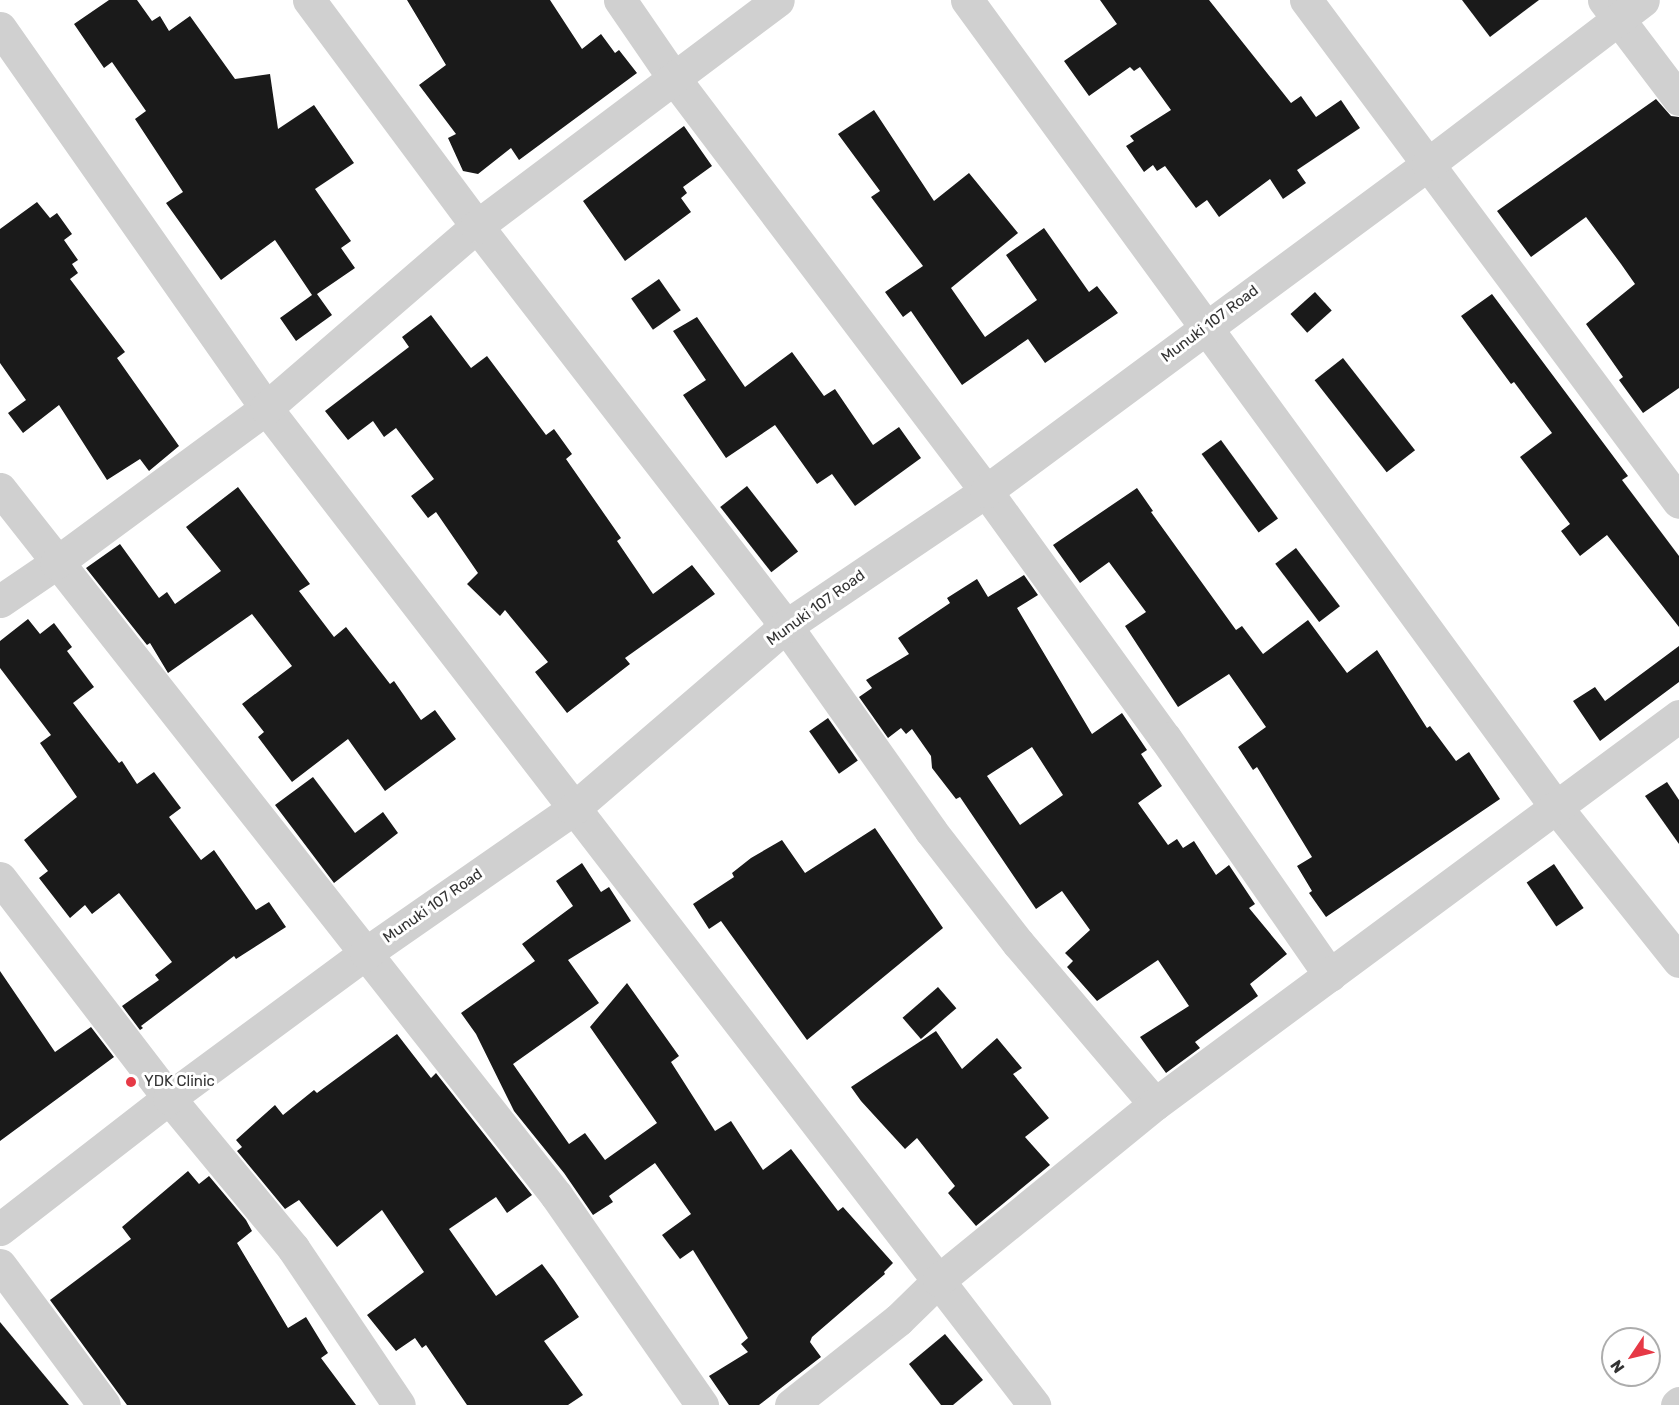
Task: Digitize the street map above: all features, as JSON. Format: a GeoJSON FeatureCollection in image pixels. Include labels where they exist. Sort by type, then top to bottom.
{"type":"FeatureCollection","features":[{"type":"Feature","properties":{"kind":"street"},"geometry":{"type":"LineString","coordinates":[[309,0],[477,225],[786,626],[931,831],[1018,943],[1155,1104]]}},
{"type":"Feature","properties":{"kind":"street"},"geometry":{"type":"LineString","coordinates":[[620,0],[673,77],[986,491],[1158,729],[1330,975]]}},
{"type":"Feature","properties":{"kind":"street"},"geometry":{"type":"LineString","coordinates":[[0,601],[56,563],[266,408],[477,225],[778,0]]}},
{"type":"Feature","properties":{"kind":"street"},"geometry":{"type":"LineString","coordinates":[[967,0],[1556,807],[1679,962]]}},
{"type":"Feature","properties":{"kind":"street"},"geometry":{"type":"LineString","coordinates":[[1306,0],[1679,502]]}},
{"type":"Feature","properties":{"kind":"street"},"geometry":{"type":"LineString","coordinates":[[1621,6],[1679,99]]}},
{"type":"Feature","properties":{"kind":"street","name":"Munuki 107 Road"},"geometry":{"type":"LineString","coordinates":[[0,1229],[169,1098],[366,953],[573,809],[786,626],[986,491],[1428,164],[1621,6]]}},
{"type":"Feature","properties":{"kind":"street"},"geometry":{"type":"LineString","coordinates":[[0,28],[266,408],[1034,1405]]}},
{"type":"Feature","properties":{"kind":"street"},"geometry":{"type":"LineString","coordinates":[[0,489],[556,1195],[702,1405]]}},
{"type":"Feature","properties":{"kind":"street"},"geometry":{"type":"LineString","coordinates":[[791,1405],[898,1320],[939,1280],[1155,1104],[1679,716]]}},
{"type":"Feature","properties":{"kind":"street"},"geometry":{"type":"LineString","coordinates":[[0,878],[169,1098],[293,1248],[399,1405]]}},
{"type":"Feature","properties":{"kind":"street"},"geometry":{"type":"LineString","coordinates":[[0,1265],[104,1405]]}},
{"type":"Feature","properties":{"kind":"building"},"geometry":{"type":"Polygon","coordinates":[[[109,0],[137,0],[152,21],[160,16],[169,31],[190,16],[235,79],[270,74],[278,129],[314,105],[354,163],[315,189],[351,241],[341,248],[355,268],[317,294],[332,315],[296,341],[280,318],[312,295],[275,240],[221,280],[166,203],[183,192],[135,119],[146,111],[112,62],[104,68],[74,24],[109,0]]]}},
{"type":"Feature","properties":{"kind":"building"},"geometry":{"type":"Polygon","coordinates":[[[407,0],[550,0],[582,49],[601,34],[615,53],[619,50],[637,73],[519,160],[511,148],[478,174],[463,171],[448,138],[456,134],[419,85],[446,65],[407,0]]]}},
{"type":"Feature","properties":{"kind":"building"},"geometry":{"type":"Polygon","coordinates":[[[1100,0],[1209,0],[1291,103],[1301,96],[1316,117],[1341,100],[1360,128],[1297,170],[1306,183],[1283,199],[1270,179],[1219,217],[1207,200],[1196,208],[1165,166],[1157,171],[1153,165],[1144,172],[1126,146],[1134,141],[1130,136],[1171,110],[1140,67],[1134,71],[1130,67],[1089,96],[1064,61],[1117,24],[1100,0]]]}},
{"type":"Feature","properties":{"kind":"building"},"geometry":{"type":"Polygon","coordinates":[[[1462,0],[1539,0],[1490,37],[1462,0]]]}},
{"type":"Feature","properties":{"kind":"building"},"geometry":{"type":"Polygon","coordinates":[[[1656,99],[1671,116],[1679,117],[1679,388],[1643,413],[1619,380],[1623,377],[1586,324],[1635,284],[1621,264],[1586,217],[1531,257],[1497,211],[1656,99]]]}},
{"type":"Feature","properties":{"kind":"building"},"geometry":{"type":"Polygon","coordinates":[[[874,110],[934,201],[969,173],[1018,233],[951,288],[985,337],[1037,300],[1006,255],[1044,228],[1089,292],[1097,286],[1118,313],[1045,363],[1028,339],[962,385],[911,311],[903,317],[885,292],[923,266],[871,197],[880,191],[838,134],[874,110]]]}},
{"type":"Feature","properties":{"kind":"building"},"geometry":{"type":"Polygon","coordinates":[[[684,126],[712,166],[683,187],[687,193],[681,198],[691,212],[625,261],[583,201],[684,126]]]}},
{"type":"Feature","properties":{"kind":"building"},"geometry":{"type":"Polygon","coordinates":[[[37,202],[50,218],[57,213],[72,234],[64,240],[78,260],[72,264],[78,273],[70,279],[125,352],[117,358],[179,446],[149,471],[140,459],[107,480],[59,405],[23,433],[8,413],[26,400],[0,363],[0,229],[37,202]]]}},
{"type":"Feature","properties":{"kind":"building"},"geometry":{"type":"Polygon","coordinates":[[[659,279],[681,310],[653,330],[631,299],[659,279]]]}},
{"type":"Feature","properties":{"kind":"building"},"geometry":{"type":"Polygon","coordinates":[[[1315,292],[1332,311],[1307,333],[1290,314],[1315,292]]]}},
{"type":"Feature","properties":{"kind":"building"},"geometry":{"type":"Polygon","coordinates":[[[1492,294],[1628,476],[1622,480],[1679,556],[1679,627],[1607,535],[1580,556],[1561,531],[1570,524],[1520,457],[1552,433],[1514,382],[1511,384],[1461,316],[1492,294]]]}},
{"type":"Feature","properties":{"kind":"building"},"geometry":{"type":"Polygon","coordinates":[[[431,315],[471,368],[487,356],[546,435],[554,429],[572,454],[566,459],[621,538],[617,541],[653,594],[692,565],[715,594],[625,658],[630,664],[567,713],[535,672],[548,662],[505,610],[500,616],[467,584],[478,573],[436,512],[428,518],[411,496],[434,479],[396,428],[384,437],[373,421],[348,440],[325,411],[409,347],[402,337],[431,315]]]}},
{"type":"Feature","properties":{"kind":"building"},"geometry":{"type":"Polygon","coordinates":[[[697,317],[745,387],[792,352],[824,396],[835,389],[873,445],[899,427],[921,458],[855,506],[832,474],[817,484],[775,425],[726,458],[683,395],[706,380],[673,331],[697,317]]]}},
{"type":"Feature","properties":{"kind":"building"},"geometry":{"type":"Polygon","coordinates":[[[1343,358],[1415,450],[1387,472],[1315,380],[1343,358]]]}},
{"type":"Feature","properties":{"kind":"building"},"geometry":{"type":"Polygon","coordinates":[[[1221,440],[1278,518],[1259,533],[1202,454],[1221,440]]]}},
{"type":"Feature","properties":{"kind":"building"},"geometry":{"type":"Polygon","coordinates":[[[747,486],[798,551],[771,572],[720,507],[747,486]]]}},
{"type":"Feature","properties":{"kind":"building"},"geometry":{"type":"Polygon","coordinates":[[[238,487],[310,584],[299,591],[334,637],[346,627],[390,684],[394,681],[421,720],[435,710],[456,739],[385,791],[348,739],[292,782],[258,737],[264,732],[242,704],[292,666],[252,614],[168,673],[150,643],[147,645],[86,568],[120,544],[159,598],[167,592],[175,604],[221,571],[186,527],[238,487]]]}},
{"type":"Feature","properties":{"kind":"building"},"geometry":{"type":"Polygon","coordinates":[[[1137,488],[1153,511],[1151,512],[1236,630],[1242,626],[1263,654],[1308,620],[1347,673],[1377,650],[1427,728],[1430,726],[1456,761],[1469,752],[1500,799],[1326,917],[1309,893],[1312,891],[1297,866],[1312,857],[1257,767],[1253,770],[1238,747],[1266,727],[1229,674],[1178,707],[1125,626],[1146,612],[1109,562],[1080,583],[1053,545],[1137,488]]]}},
{"type":"Feature","properties":{"kind":"building"},"geometry":{"type":"Polygon","coordinates":[[[1296,548],[1340,606],[1319,622],[1275,564],[1296,548]]]}},
{"type":"Feature","properties":{"kind":"building"},"geometry":{"type":"Polygon","coordinates":[[[1024,575],[1038,595],[1017,608],[1092,734],[1122,713],[1147,750],[1141,754],[1162,786],[1138,803],[1168,845],[1177,839],[1183,848],[1194,841],[1216,875],[1229,865],[1255,904],[1249,908],[1287,954],[1250,984],[1258,996],[1195,1042],[1200,1048],[1166,1073],[1140,1037],[1189,1006],[1158,960],[1097,1001],[1067,967],[1073,961],[1065,953],[1090,930],[1062,891],[1036,909],[960,797],[956,799],[932,768],[931,756],[912,729],[906,734],[901,728],[888,738],[859,697],[872,688],[866,680],[909,654],[898,638],[950,603],[947,598],[977,579],[988,597],[1024,575]],[[1032,747],[987,776],[1020,825],[1063,795],[1032,747]]]}},
{"type":"Feature","properties":{"kind":"building"},"geometry":{"type":"Polygon","coordinates":[[[28,619],[40,634],[54,623],[72,647],[67,651],[94,687],[73,703],[119,763],[122,761],[137,784],[154,772],[181,808],[169,817],[201,860],[214,850],[256,910],[269,902],[286,927],[236,959],[234,956],[141,1026],[143,1028],[140,1030],[122,1006],[159,980],[155,975],[172,962],[119,893],[92,914],[85,905],[70,918],[39,878],[48,871],[24,840],[77,797],[40,743],[51,735],[0,668],[0,641],[28,619]]]}},
{"type":"Feature","properties":{"kind":"building"},"geometry":{"type":"Polygon","coordinates":[[[1679,646],[1679,682],[1600,741],[1573,701],[1595,687],[1605,701],[1679,646]]]}},
{"type":"Feature","properties":{"kind":"building"},"geometry":{"type":"Polygon","coordinates":[[[828,718],[858,761],[839,774],[809,731],[828,718]]]}},
{"type":"Feature","properties":{"kind":"building"},"geometry":{"type":"Polygon","coordinates":[[[313,777],[355,833],[383,812],[398,833],[334,883],[275,805],[313,777]]]}},
{"type":"Feature","properties":{"kind":"building"},"geometry":{"type":"Polygon","coordinates":[[[1667,782],[1679,800],[1679,844],[1645,796],[1667,782]]]}},
{"type":"Feature","properties":{"kind":"building"},"geometry":{"type":"Polygon","coordinates":[[[875,828],[943,928],[807,1040],[721,921],[709,929],[693,904],[734,877],[732,873],[751,858],[782,840],[805,873],[875,828]]]}},
{"type":"Feature","properties":{"kind":"building"},"geometry":{"type":"Polygon","coordinates":[[[582,863],[601,892],[609,887],[631,921],[568,960],[599,1003],[513,1064],[569,1144],[585,1133],[605,1160],[657,1123],[590,1027],[627,983],[679,1056],[671,1062],[715,1131],[731,1121],[763,1170],[791,1149],[838,1211],[843,1207],[893,1263],[884,1272],[885,1274],[812,1337],[810,1342],[821,1357],[759,1405],[729,1405],[709,1376],[748,1352],[741,1344],[748,1338],[693,1250],[680,1259],[662,1235],[691,1214],[655,1163],[609,1196],[613,1202],[593,1215],[564,1173],[514,1111],[476,1034],[461,1013],[535,961],[522,944],[573,906],[556,881],[582,863]]]}},
{"type":"Feature","properties":{"kind":"building"},"geometry":{"type":"Polygon","coordinates":[[[1554,864],[1584,908],[1556,926],[1527,882],[1554,864]]]}},
{"type":"Feature","properties":{"kind":"building"},"geometry":{"type":"Polygon","coordinates":[[[0,971],[55,1052],[91,1027],[114,1057],[0,1141],[0,971]]]}},
{"type":"Feature","properties":{"kind":"building"},"geometry":{"type":"Polygon","coordinates":[[[938,987],[956,1008],[921,1039],[903,1018],[938,987]]]}},
{"type":"Feature","properties":{"kind":"building"},"geometry":{"type":"Polygon","coordinates":[[[936,1031],[962,1069],[997,1038],[1022,1068],[1013,1074],[1049,1118],[1025,1137],[1050,1165],[976,1226],[948,1193],[955,1186],[917,1138],[905,1149],[851,1087],[936,1031]]]}},
{"type":"Feature","properties":{"kind":"building"},"geometry":{"type":"Polygon","coordinates":[[[397,1034],[431,1078],[436,1073],[532,1195],[507,1213],[496,1197],[449,1229],[496,1296],[542,1264],[554,1280],[579,1317],[544,1341],[583,1395],[568,1405],[467,1405],[426,1345],[422,1348],[415,1338],[396,1351],[367,1315],[424,1272],[382,1210],[337,1247],[299,1200],[285,1209],[237,1151],[242,1147],[236,1140],[275,1105],[283,1115],[314,1090],[317,1093],[397,1034]]]}},
{"type":"Feature","properties":{"kind":"building"},"geometry":{"type":"Polygon","coordinates":[[[188,1171],[199,1184],[209,1176],[246,1220],[252,1231],[237,1243],[288,1328],[306,1317],[328,1353],[321,1358],[356,1405],[127,1405],[50,1300],[131,1239],[122,1227],[188,1171]]]}},
{"type":"Feature","properties":{"kind":"building"},"geometry":{"type":"Polygon","coordinates":[[[0,1322],[69,1405],[0,1405],[0,1322]]]}},
{"type":"Feature","properties":{"kind":"building"},"geometry":{"type":"Polygon","coordinates":[[[945,1334],[983,1380],[953,1405],[941,1405],[909,1364],[945,1334]]]}},
{"type":"Feature","properties":{"kind":"place","name":"YDK Clinic"},"geometry":{"type":"Point","coordinates":[131,1082]}}]}
